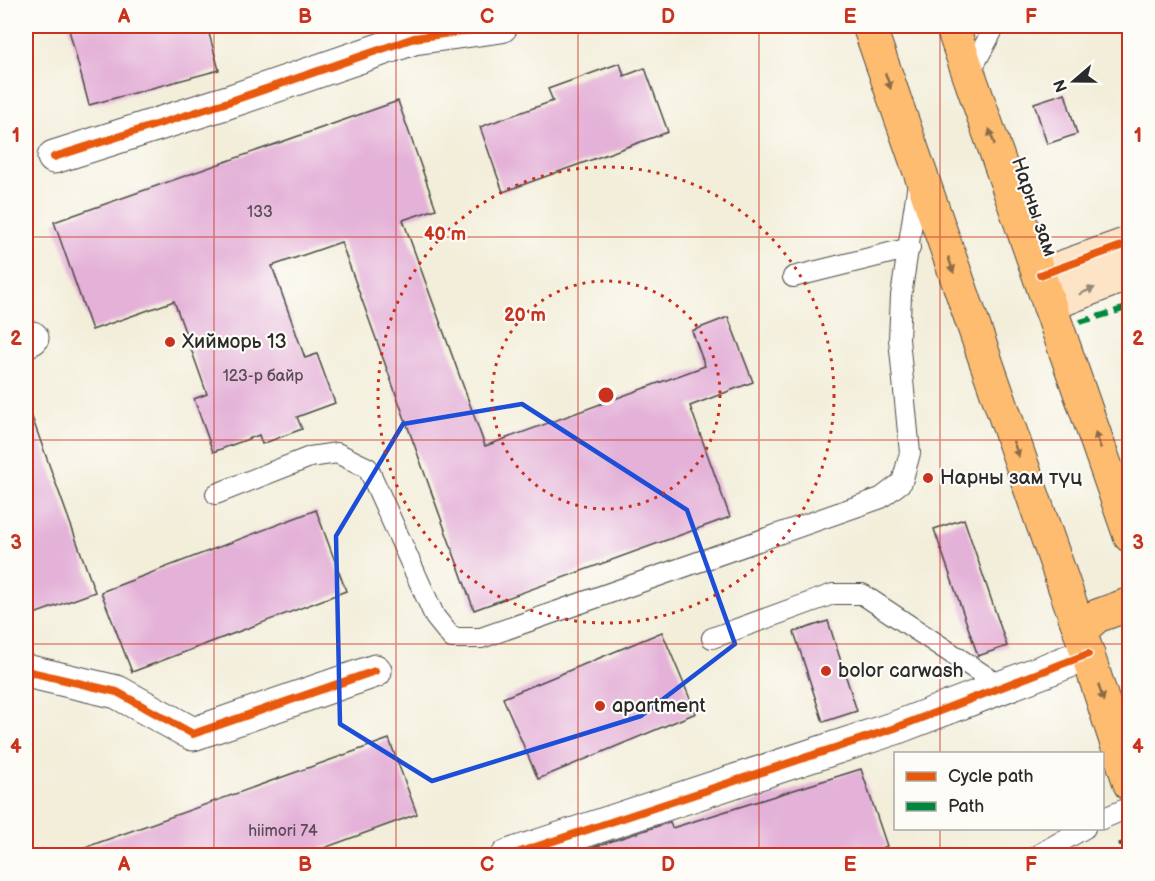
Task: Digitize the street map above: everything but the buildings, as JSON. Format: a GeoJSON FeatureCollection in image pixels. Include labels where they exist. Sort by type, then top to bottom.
{"type":"FeatureCollection","features":[{"type":"Feature","properties":{"kind":"main road"},"geometry":{"type":"LineString","coordinates":[[869,26],[1084,642],[1130,784]]}},
{"type":"Feature","properties":{"kind":"main road","name":"Нарны зам"},"geometry":{"type":"LineString","coordinates":[[952,26],[1045,290],[1120,483],[1130,536]]}},
{"type":"Feature","properties":{"kind":"main road"},"geometry":{"type":"LineString","coordinates":[[1084,642],[1097,616],[1130,604]]}},
{"type":"Feature","properties":{"kind":"street"},"geometry":{"type":"LineString","coordinates":[[54,157],[228,102],[414,38],[501,26]]}},
{"type":"Feature","properties":{"kind":"street"},"geometry":{"type":"LineString","coordinates":[[1045,290],[1130,243]]}},
{"type":"Feature","properties":{"kind":"street"},"geometry":{"type":"LineString","coordinates":[[1045,290],[1130,273]]}},
{"type":"Feature","properties":{"kind":"street"},"geometry":{"type":"LineString","coordinates":[[508,855],[895,728],[1002,687],[1084,642]]}},
{"type":"Feature","properties":{"kind":"street"},"geometry":{"type":"LineString","coordinates":[[26,671],[117,692],[193,734],[375,671]]}},
{"type":"Feature","properties":{"kind":"lane"},"geometry":{"type":"LineString","coordinates":[[969,74],[995,26]]}},
{"type":"Feature","properties":{"kind":"lane"},"geometry":{"type":"LineString","coordinates":[[216,494],[310,457],[337,453],[368,468],[435,617],[452,638],[481,638],[881,498],[902,482],[910,453],[899,339],[901,296],[920,174]]}},
{"type":"Feature","properties":{"kind":"lane"},"geometry":{"type":"LineString","coordinates":[[793,277],[910,249]]}},
{"type":"Feature","properties":{"kind":"lane"},"geometry":{"type":"LineString","coordinates":[[712,638],[832,594],[862,594],[1002,687]]}},
{"type":"Feature","properties":{"kind":"lane"},"geometry":{"type":"LineString","coordinates":[[1104,818],[1130,807]]}},
{"type":"Feature","properties":{"kind":"lane"},"geometry":{"type":"LineString","coordinates":[[1036,855],[1081,830]]}},
{"type":"Feature","properties":{"kind":"highlighted area"},"geometry":{"type":"Polygon","coordinates":[[[522,404],[687,510],[735,644],[641,716],[432,781],[340,724],[336,536],[403,424],[522,404]]]}},
{"type":"Feature","properties":{"kind":"marked path"},"geometry":{"type":"LineString","coordinates":[[1080,322],[1130,307]]}},
{"type":"Feature","properties":{"kind":"marked path"},"geometry":{"type":"LineString","coordinates":[[26,341],[32,338]]}},
{"type":"Feature","properties":{"kind":"cycle path"},"geometry":{"type":"LineString","coordinates":[[54,157],[228,102],[414,38],[501,26]]}},
{"type":"Feature","properties":{"kind":"cycle path"},"geometry":{"type":"LineString","coordinates":[[1040,275],[1130,243]]}},
{"type":"Feature","properties":{"kind":"cycle path"},"geometry":{"type":"LineString","coordinates":[[508,856],[895,728],[1088,654]]}},
{"type":"Feature","properties":{"kind":"cycle path"},"geometry":{"type":"LineString","coordinates":[[26,671],[117,692],[193,734],[375,671]]}},
{"type":"Feature","properties":{"kind":"place","name":"Хийморь 13"},"geometry":{"type":"Point","coordinates":[170,342]}},
{"type":"Feature","properties":{"kind":"place","name":"Нарны зам түц"},"geometry":{"type":"Point","coordinates":[928,478]}},
{"type":"Feature","properties":{"kind":"place","name":"bolor carwash"},"geometry":{"type":"Point","coordinates":[826,671]}},
{"type":"Feature","properties":{"kind":"place","name":"apartment"},"geometry":{"type":"Point","coordinates":[600,706]}}]}
